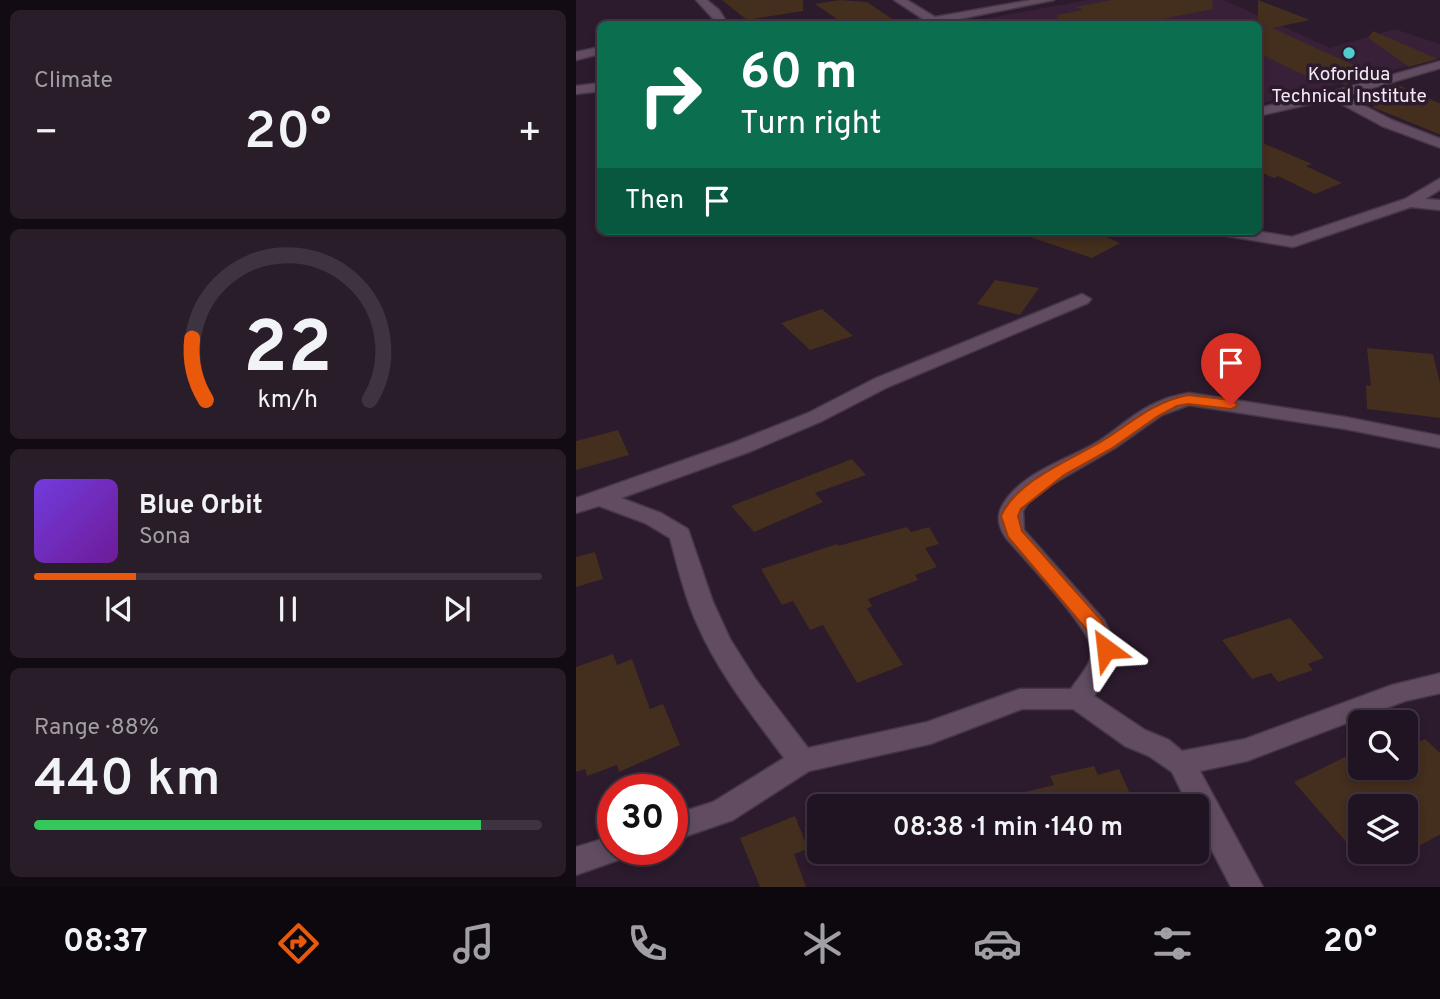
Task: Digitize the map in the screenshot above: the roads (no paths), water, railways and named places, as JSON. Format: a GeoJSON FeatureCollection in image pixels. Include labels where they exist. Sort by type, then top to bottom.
{"type":"FeatureCollection","features":[{"type":"Feature","properties":{"kind":"street"},"geometry":{"type":"LineString","coordinates":[[701,0],[721,21]]}},
{"type":"Feature","properties":{"kind":"street"},"geometry":{"type":"LineString","coordinates":[[899,0],[934,21],[1049,0]]}},
{"type":"Feature","properties":{"kind":"street"},"geometry":{"type":"LineString","coordinates":[[576,56],[597,52]]}},
{"type":"Feature","properties":{"kind":"street"},"geometry":{"type":"LineString","coordinates":[[1262,111],[1334,95],[1440,64]]}},
{"type":"Feature","properties":{"kind":"street"},"geometry":{"type":"LineString","coordinates":[[576,90],[597,87]]}},
{"type":"Feature","properties":{"kind":"street"},"geometry":{"type":"LineString","coordinates":[[1334,95],[1387,123],[1440,144]]}},
{"type":"Feature","properties":{"kind":"street"},"geometry":{"type":"LineString","coordinates":[[1251,235],[1293,242],[1410,202],[1440,181]]}},
{"type":"Feature","properties":{"kind":"street"},"geometry":{"type":"LineString","coordinates":[[1410,202],[1440,205]]}},
{"type":"Feature","properties":{"kind":"street"},"geometry":{"type":"LineString","coordinates":[[588,502],[742,447],[815,417],[881,383],[1082,299]]}},
{"type":"Feature","properties":{"kind":"street"},"geometry":{"type":"LineString","coordinates":[[1078,699],[1100,667],[1106,649],[1095,626],[1014,533],[1009,516],[1023,496],[1058,471],[1106,446],[1173,402],[1188,400],[1345,423],[1440,442]]}},
{"type":"Feature","properties":{"kind":"street"},"geometry":{"type":"LineString","coordinates":[[588,502],[653,518],[680,534],[694,581],[717,640],[750,691],[802,761]]}},
{"type":"Feature","properties":{"kind":"street"},"geometry":{"type":"LineString","coordinates":[[688,823],[723,811],[802,761],[930,733],[1020,699],[1078,699],[1135,738],[1159,748],[1175,762],[1181,763],[1247,750],[1401,692],[1440,683]]}},
{"type":"Feature","properties":{"kind":"street"},"geometry":{"type":"LineString","coordinates":[[1181,763],[1247,887]]}},
{"type":"Feature","properties":{"kind":"street"},"geometry":{"type":"LineString","coordinates":[[576,862],[597,855]]}},
{"type":"Feature","properties":{"kind":"place","name":"Koforidua Technical Institute"},"geometry":{"type":"Point","coordinates":[1349,53]}}]}
